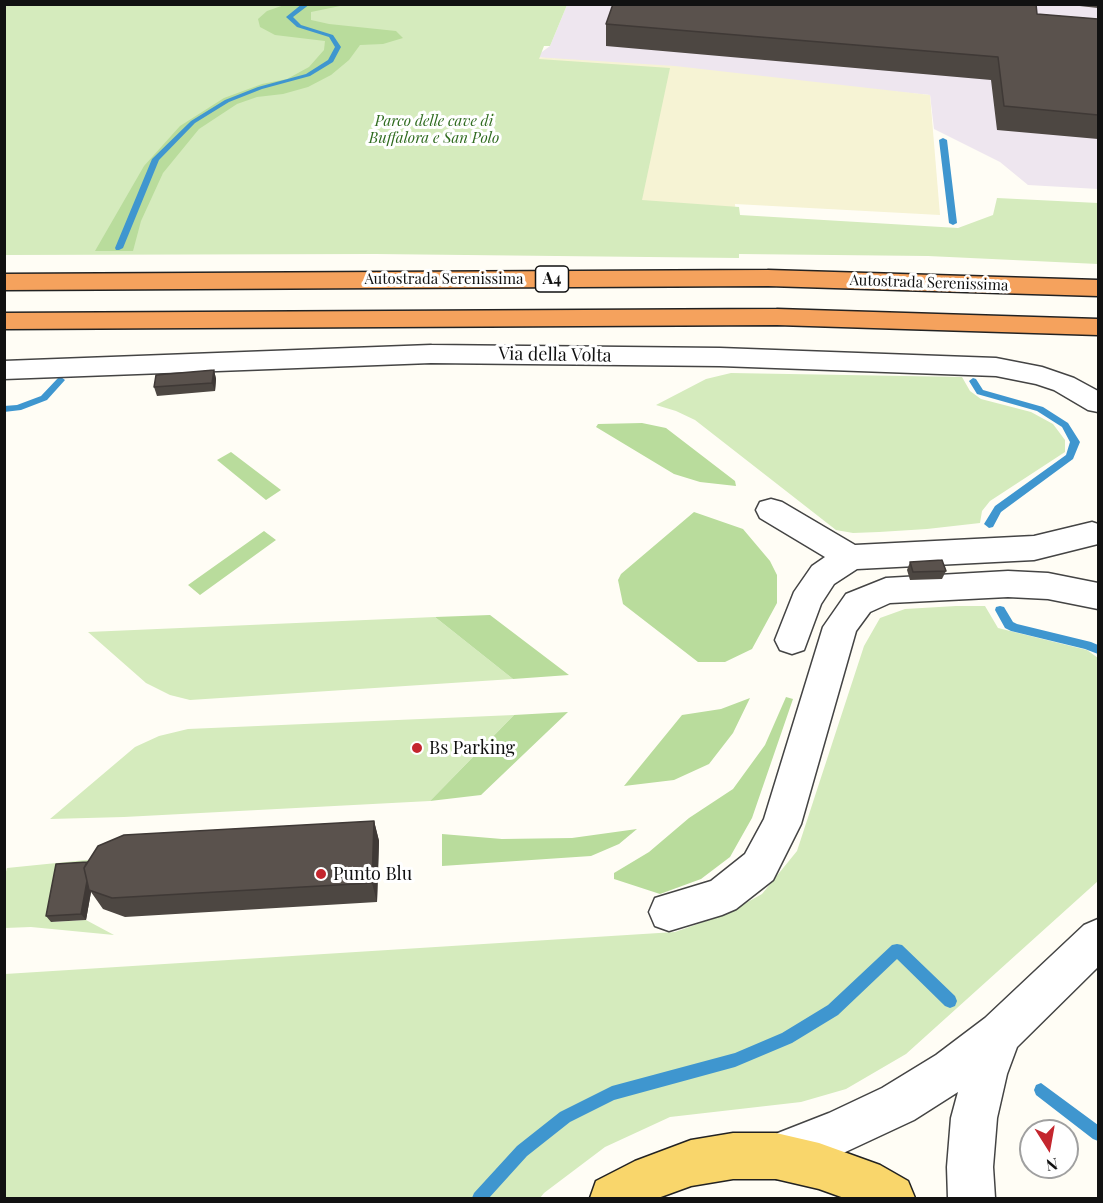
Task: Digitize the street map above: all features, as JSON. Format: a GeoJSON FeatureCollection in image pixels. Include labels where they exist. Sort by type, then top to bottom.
{"type":"FeatureCollection","features":[{"type":"Feature","properties":{"kind":"highway","name":"Autostrada Serenissima"},"geometry":{"type":"LineString","coordinates":[[4,282],[768,278],[1098,288]]}},
{"type":"Feature","properties":{"kind":"highway","name":"A4"},"geometry":{"type":"LineString","coordinates":[[4,321],[777,317],[1098,327]]}},
{"type":"Feature","properties":{"kind":"main road"},"geometry":{"type":"LineString","coordinates":[[614,1198],[651,1177],[691,1163],[733,1156],[776,1156],[819,1166],[863,1182],[891,1198]]}},
{"type":"Feature","properties":{"kind":"street","name":"Via della Volta"},"geometry":{"type":"LineString","coordinates":[[4,370],[431,354],[720,357],[996,367],[1042,376],[1064,384],[1098,403]]}},
{"type":"Feature","properties":{"kind":"street"},"geometry":{"type":"LineString","coordinates":[[771,510],[850,557]]}},
{"type":"Feature","properties":{"kind":"street"},"geometry":{"type":"LineString","coordinates":[[792,640],[806,601],[824,575],[850,557],[1034,548],[1096,537]]}},
{"type":"Feature","properties":{"kind":"street"},"geometry":{"type":"LineString","coordinates":[[669,912],[722,896],[759,867],[782,824],[840,627],[858,603],[886,591],[1008,584],[1048,586],[1098,596]]}},
{"type":"Feature","properties":{"kind":"street"},"geometry":{"type":"LineString","coordinates":[[776,1156],[839,1132],[898,1104],[952,1071],[1000,1034],[1098,939]]}},
{"type":"Feature","properties":{"kind":"street"},"geometry":{"type":"LineString","coordinates":[[972,1198],[970,1167],[974,1118],[985,1074],[1000,1034]]}},
{"type":"Feature","properties":{"kind":"shaded area"},"geometry":{"type":"Polygon","coordinates":[[[567,5],[1098,5],[1098,189],[1028,185],[1000,162],[934,129],[930,95],[535,57],[550,46],[567,5]]]}},
{"type":"Feature","properties":{"kind":"shaded area"},"geometry":{"type":"Polygon","coordinates":[[[535,57],[675,66],[930,95],[940,215],[735,204],[736,215],[401,250],[535,57]]]}},
{"type":"Feature","properties":{"kind":"green space","name":"Parco delle cave di Buffalora e San Polo"},"geometry":{"type":"Polygon","coordinates":[[[5,4],[567,5],[550,46],[544,46],[539,59],[670,68],[642,200],[739,207],[740,215],[958,228],[993,215],[997,198],[1098,203],[1098,264],[928,256],[739,254],[739,258],[375,254],[5,255],[5,4]]]}},
{"type":"Feature","properties":{"kind":"green space"},"geometry":{"type":"Polygon","coordinates":[[[287,4],[345,5],[311,12],[311,20],[396,31],[403,38],[383,44],[360,45],[349,60],[331,75],[308,87],[283,94],[257,97],[237,104],[199,129],[163,173],[141,221],[133,251],[95,251],[144,166],[180,126],[224,98],[262,84],[287,79],[309,67],[324,50],[325,41],[275,35],[260,27],[258,19],[267,11],[287,4]]]}},
{"type":"Feature","properties":{"kind":"green space"},"geometry":{"type":"Polygon","coordinates":[[[731,373],[962,377],[970,391],[981,399],[1031,412],[1053,424],[1065,440],[1065,452],[990,501],[982,511],[980,523],[879,532],[853,533],[836,530],[695,420],[656,405],[706,379],[731,373]]]}},
{"type":"Feature","properties":{"kind":"green space"},"geometry":{"type":"Polygon","coordinates":[[[642,423],[666,428],[735,481],[736,486],[700,482],[674,474],[596,427],[598,424],[642,423]]]}},
{"type":"Feature","properties":{"kind":"green space"},"geometry":{"type":"Polygon","coordinates":[[[231,452],[281,490],[266,500],[217,460],[231,452]]]}},
{"type":"Feature","properties":{"kind":"green space"},"geometry":{"type":"Polygon","coordinates":[[[694,512],[743,529],[770,561],[777,575],[777,603],[752,649],[725,662],[698,662],[623,604],[618,580],[621,574],[694,512]]]}},
{"type":"Feature","properties":{"kind":"green space"},"geometry":{"type":"Polygon","coordinates":[[[264,531],[276,540],[200,595],[188,585],[264,531]]]}},
{"type":"Feature","properties":{"kind":"green space"},"geometry":{"type":"Polygon","coordinates":[[[985,606],[998,628],[1087,650],[1098,658],[1098,881],[906,1054],[846,1089],[801,1102],[670,1117],[605,1147],[540,1198],[5,1198],[5,974],[675,932],[726,914],[762,894],[797,851],[864,646],[880,618],[905,609],[985,606]]]}},
{"type":"Feature","properties":{"kind":"green space"},"geometry":{"type":"Polygon","coordinates":[[[490,615],[569,675],[513,679],[435,617],[490,615]]]}},
{"type":"Feature","properties":{"kind":"green space"},"geometry":{"type":"Polygon","coordinates":[[[435,617],[513,679],[190,700],[170,695],[146,683],[88,632],[435,617]]]}},
{"type":"Feature","properties":{"kind":"green space"},"geometry":{"type":"Polygon","coordinates":[[[786,697],[793,699],[752,818],[730,857],[701,879],[660,894],[614,879],[614,873],[649,852],[689,818],[733,789],[765,745],[786,697]]]}},
{"type":"Feature","properties":{"kind":"green space"},"geometry":{"type":"Polygon","coordinates":[[[750,698],[733,733],[709,764],[674,780],[624,786],[682,715],[721,709],[750,698]]]}},
{"type":"Feature","properties":{"kind":"green space"},"geometry":{"type":"Polygon","coordinates":[[[568,712],[481,795],[430,801],[514,715],[568,712]]]}},
{"type":"Feature","properties":{"kind":"green space"},"geometry":{"type":"Polygon","coordinates":[[[514,715],[430,801],[50,819],[135,747],[159,736],[188,729],[514,715]]]}},
{"type":"Feature","properties":{"kind":"green space"},"geometry":{"type":"Polygon","coordinates":[[[637,829],[619,844],[591,856],[442,866],[442,834],[502,839],[572,838],[637,829]]]}},
{"type":"Feature","properties":{"kind":"green space"},"geometry":{"type":"Polygon","coordinates":[[[126,856],[52,922],[86,920],[114,935],[31,927],[5,928],[4,879],[7,868],[126,856]]]}},
{"type":"Feature","properties":{"kind":"building"},"geometry":{"type":"Polygon","coordinates":[[[613,4],[1036,4],[1037,14],[1098,19],[1098,115],[1004,106],[998,57],[606,24],[613,4]]]}},
{"type":"Feature","properties":{"kind":"building"},"geometry":{"type":"Polygon","coordinates":[[[214,370],[212,383],[154,387],[156,375],[214,370]]]}},
{"type":"Feature","properties":{"kind":"building"},"geometry":{"type":"Polygon","coordinates":[[[942,560],[946,571],[913,572],[910,562],[942,560]]]}},
{"type":"Feature","properties":{"kind":"building"},"geometry":{"type":"Polygon","coordinates":[[[374,821],[372,883],[112,898],[89,890],[84,868],[98,846],[124,835],[374,821]]]}},
{"type":"Feature","properties":{"kind":"building"},"geometry":{"type":"Polygon","coordinates":[[[87,862],[84,868],[87,881],[81,914],[46,916],[56,864],[87,862]]]}},
{"type":"Feature","properties":{"kind":"waterway"},"geometry":{"type":"LineString","coordinates":[[119,248],[156,159],[193,122],[227,101],[260,88],[308,75],[331,61],[338,47],[331,36],[299,26],[289,17],[307,4]]}},
{"type":"Feature","properties":{"kind":"waterway"},"geometry":{"type":"LineString","coordinates":[[943,140],[953,223]]}},
{"type":"Feature","properties":{"kind":"waterway"},"geometry":{"type":"LineString","coordinates":[[4,409],[18,408],[44,398],[61,380]]}},
{"type":"Feature","properties":{"kind":"waterway"},"geometry":{"type":"LineString","coordinates":[[973,381],[980,392],[1040,409],[1065,425],[1075,442],[1070,457],[998,509],[989,524]]}},
{"type":"Feature","properties":{"kind":"waterway"},"geometry":{"type":"LineString","coordinates":[[1000,610],[1009,625],[1015,628],[1087,645],[1098,650]]}},
{"type":"Feature","properties":{"kind":"waterway"},"geometry":{"type":"LineString","coordinates":[[479,1198],[522,1151],[565,1117],[612,1093],[735,1060],[787,1038],[833,1010],[897,950],[950,1001]]}},
{"type":"Feature","properties":{"kind":"waterway"},"geometry":{"type":"LineString","coordinates":[[1041,1090],[1098,1134]]}},
{"type":"Feature","properties":{"kind":"place","name":"Bs Parking"},"geometry":{"type":"Point","coordinates":[417,748]}},
{"type":"Feature","properties":{"kind":"place","name":"Punto Blu"},"geometry":{"type":"Point","coordinates":[321,874]}}]}
